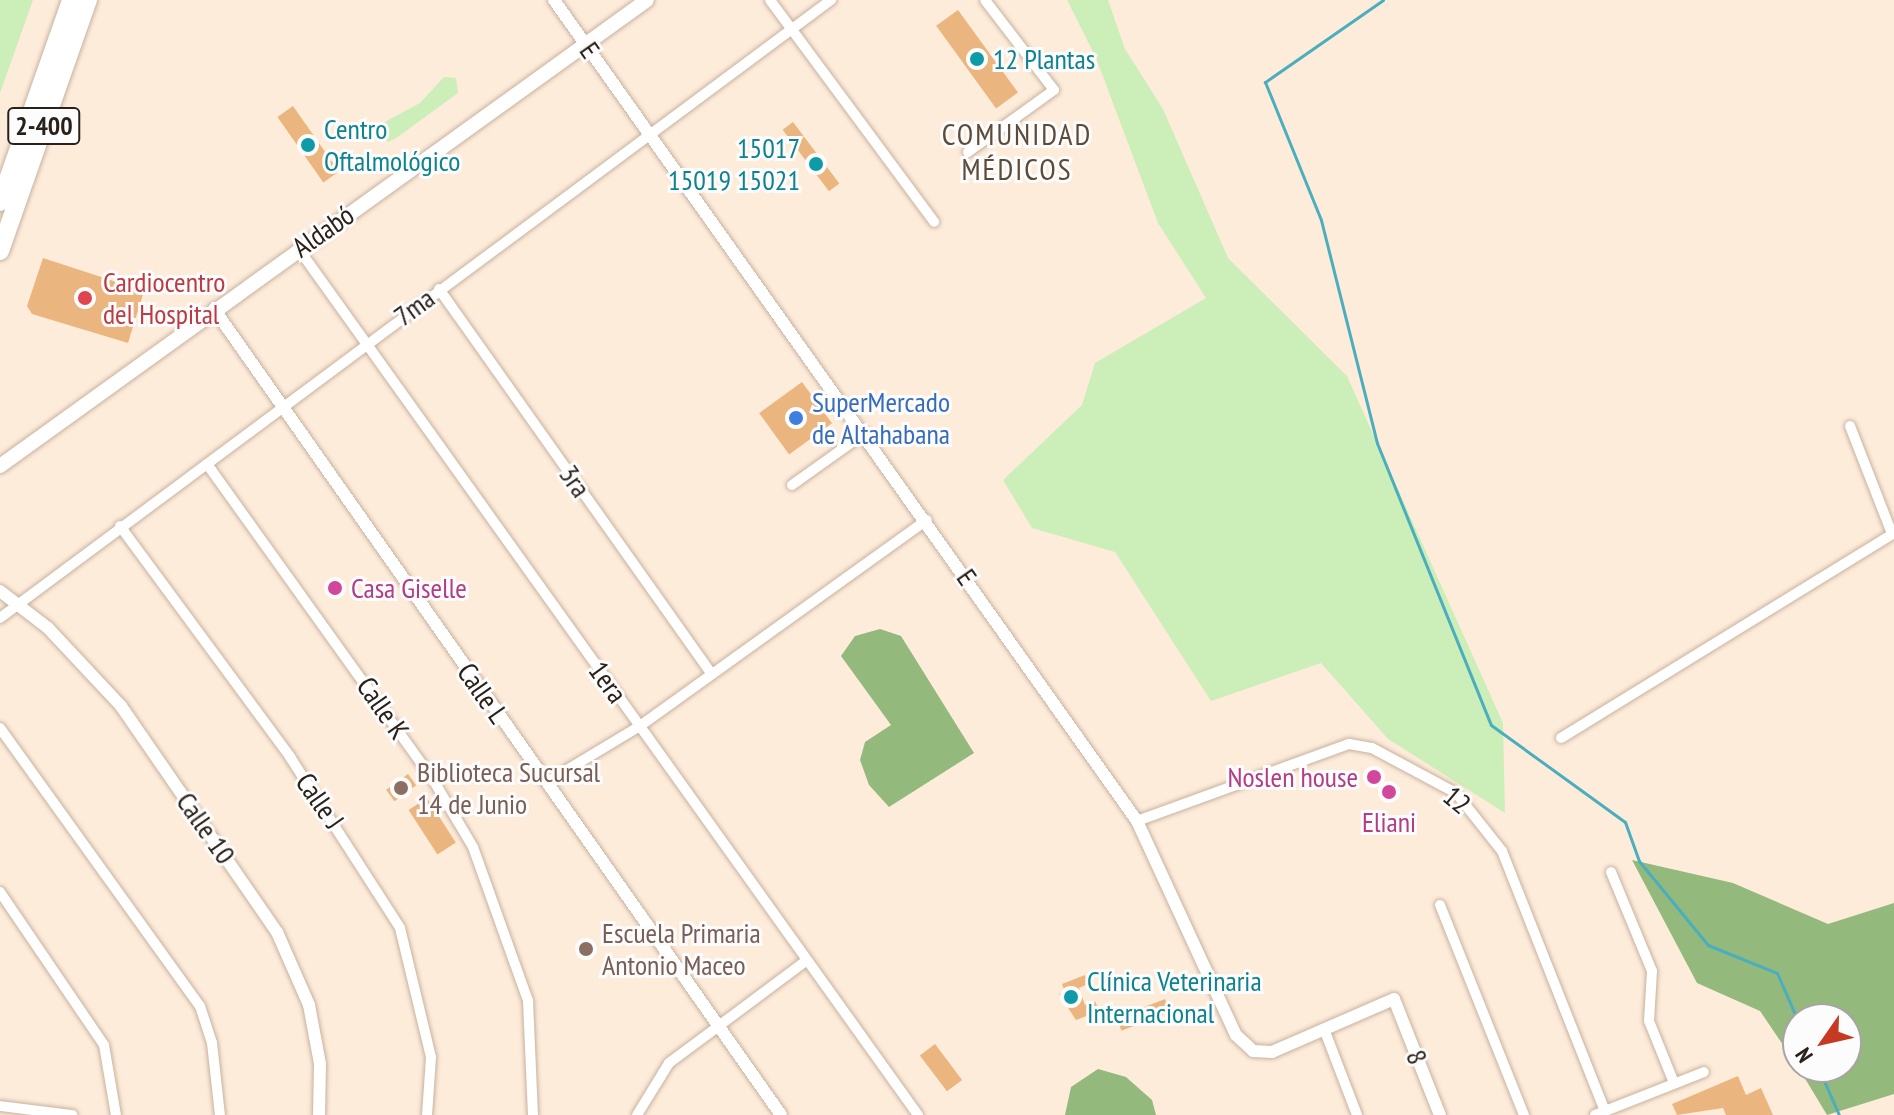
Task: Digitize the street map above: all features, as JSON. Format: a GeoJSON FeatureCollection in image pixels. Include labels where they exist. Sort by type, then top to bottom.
{"type":"FeatureCollection","features":[{"type":"Feature","properties":{"kind":"highway","name":"2-400"},"geometry":{"type":"LineString","coordinates":[[0,202],[71,0]]}},
{"type":"Feature","properties":{"kind":"highway","name":"2-400"},"geometry":{"type":"LineString","coordinates":[[0,251],[88,0]]}},
{"type":"Feature","properties":{"kind":"main road","name":"Aldabó"},"geometry":{"type":"LineString","coordinates":[[0,466],[298,248],[587,46],[647,0]]}},
{"type":"Feature","properties":{"kind":"street","name":"E"},"geometry":{"type":"LineString","coordinates":[[554,0],[927,520],[1137,821],[1236,1035],[1253,1051],[1272,1052],[1394,999]]}},
{"type":"Feature","properties":{"kind":"street"},"geometry":{"type":"LineString","coordinates":[[770,0],[934,222]]}},
{"type":"Feature","properties":{"kind":"street","name":"7ma"},"geometry":{"type":"LineString","coordinates":[[0,618],[365,342],[831,0]]}},
{"type":"Feature","properties":{"kind":"street"},"geometry":{"type":"LineString","coordinates":[[968,152],[1054,90],[985,0]]}},
{"type":"Feature","properties":{"kind":"street","name":"1era"},"geometry":{"type":"LineString","coordinates":[[298,248],[918,1115]]}},
{"type":"Feature","properties":{"kind":"street","name":"3ra"},"geometry":{"type":"LineString","coordinates":[[439,289],[711,673]]}},
{"type":"Feature","properties":{"kind":"street","name":"Calle L"},"geometry":{"type":"LineString","coordinates":[[214,309],[781,1115]]}},
{"type":"Feature","properties":{"kind":"street"},"geometry":{"type":"LineString","coordinates":[[1561,738],[1893,534],[1850,426]]}},
{"type":"Feature","properties":{"kind":"street"},"geometry":{"type":"LineString","coordinates":[[792,485],[865,433]]}},
{"type":"Feature","properties":{"kind":"street","name":"Calle K"},"geometry":{"type":"LineString","coordinates":[[207,464],[416,754],[473,847],[528,1001],[533,1115]]}},
{"type":"Feature","properties":{"kind":"street"},"geometry":{"type":"LineString","coordinates":[[547,782],[640,726],[927,520]]}},
{"type":"Feature","properties":{"kind":"street","name":"Calle J"},"geometry":{"type":"LineString","coordinates":[[120,526],[290,757],[400,928],[431,1057],[427,1115]]}},
{"type":"Feature","properties":{"kind":"street","name":"Calle 10"},"geometry":{"type":"LineString","coordinates":[[0,591],[48,628],[121,706],[277,932],[312,1017],[319,1115]]}},
{"type":"Feature","properties":{"kind":"street"},"geometry":{"type":"LineString","coordinates":[[0,728],[200,1006],[212,1043],[220,1115]]}},
{"type":"Feature","properties":{"kind":"street","name":"12"},"geometry":{"type":"LineString","coordinates":[[1137,821],[1349,744],[1372,748],[1456,793],[1502,851],[1600,1113]]}},
{"type":"Feature","properties":{"kind":"street"},"geometry":{"type":"LineString","coordinates":[[1611,872],[1652,971],[1649,1021],[1674,1083]]}},
{"type":"Feature","properties":{"kind":"street"},"geometry":{"type":"LineString","coordinates":[[0,892],[104,1045],[116,1115]]}},
{"type":"Feature","properties":{"kind":"street"},"geometry":{"type":"LineString","coordinates":[[1440,905],[1524,1115]]}},
{"type":"Feature","properties":{"kind":"street"},"geometry":{"type":"LineString","coordinates":[[637,1115],[669,1063],[806,961]]}},
{"type":"Feature","properties":{"kind":"street","name":"8"},"geometry":{"type":"LineString","coordinates":[[1394,999],[1440,1115]]}},
{"type":"Feature","properties":{"kind":"street"},"geometry":{"type":"LineString","coordinates":[[1324,1029],[1357,1115]]}},
{"type":"Feature","properties":{"kind":"street"},"geometry":{"type":"LineString","coordinates":[[1600,1113],[1704,1072]]}},
{"type":"Feature","properties":{"kind":"street"},"geometry":{"type":"LineString","coordinates":[[0,1106],[72,1115]]}},
{"type":"Feature","properties":{"kind":"green space"},"geometry":{"type":"Polygon","coordinates":[[[0,0],[33,0],[0,93],[0,0]]]}},
{"type":"Feature","properties":{"kind":"green space"},"geometry":{"type":"Polygon","coordinates":[[[1067,0],[1108,0],[1125,49],[1163,109],[1228,258],[1347,376],[1503,723],[1505,813],[1388,739],[1321,663],[1211,701],[1115,552],[1032,528],[1003,480],[1082,405],[1095,363],[1206,298],[1158,223],[1096,58],[1067,0]]]}},
{"type":"Feature","properties":{"kind":"green space"},"geometry":{"type":"Polygon","coordinates":[[[444,77],[456,78],[458,93],[395,139],[388,142],[378,134],[381,124],[420,103],[444,77]]]}},
{"type":"Feature","properties":{"kind":"green space"},"geometry":{"type":"Polygon","coordinates":[[[880,629],[901,636],[974,753],[889,807],[869,785],[860,760],[865,742],[891,725],[841,656],[855,636],[880,629]]]}},
{"type":"Feature","properties":{"kind":"green space"},"geometry":{"type":"Polygon","coordinates":[[[1632,860],[1733,883],[1828,924],[1894,903],[1894,1094],[1827,1115],[1808,1083],[1862,1083],[1862,1003],[1782,1003],[1782,1043],[1760,1011],[1697,983],[1632,860]]]}},
{"type":"Feature","properties":{"kind":"green space"},"geometry":{"type":"Polygon","coordinates":[[[1098,1069],[1126,1077],[1152,1100],[1156,1115],[1065,1115],[1071,1087],[1098,1069]]]}},
{"type":"Feature","properties":{"kind":"building","name":"12 Plantas"},"geometry":{"type":"Polygon","coordinates":[[[958,10],[1018,93],[996,108],[936,26],[958,10]]]}},
{"type":"Feature","properties":{"kind":"building","name":"Centro Oftalmológico"},"geometry":{"type":"Polygon","coordinates":[[[293,106],[339,172],[323,182],[277,117],[293,106]]]}},
{"type":"Feature","properties":{"kind":"building","name":"15017 15019 15021"},"geometry":{"type":"Polygon","coordinates":[[[793,122],[839,183],[829,191],[783,130],[793,122]]]}},
{"type":"Feature","properties":{"kind":"building","name":"Cardiocentro del Hospital"},"geometry":{"type":"Polygon","coordinates":[[[43,258],[144,291],[128,343],[32,314],[27,306],[43,258]]]}},
{"type":"Feature","properties":{"kind":"building","name":"SuperMercado de Altahabana"},"geometry":{"type":"Polygon","coordinates":[[[802,382],[832,423],[789,454],[759,413],[802,382]]]}},
{"type":"Feature","properties":{"kind":"building","name":"Biblioteca Sucursal 14 de Junio"},"geometry":{"type":"Polygon","coordinates":[[[408,774],[416,785],[394,801],[386,790],[408,774]]]}},
{"type":"Feature","properties":{"kind":"building"},"geometry":{"type":"Polygon","coordinates":[[[427,798],[456,842],[437,854],[409,810],[427,798]]]}},
{"type":"Feature","properties":{"kind":"building","name":"Clínica Veterinaria Internacional"},"geometry":{"type":"Polygon","coordinates":[[[1085,975],[1088,984],[1079,988],[1085,1005],[1095,1001],[1099,1011],[1076,1020],[1059,994],[1065,992],[1062,984],[1085,975]]]}},
{"type":"Feature","properties":{"kind":"building","name":"Clínica Veterinaria Internacional"},"geometry":{"type":"Polygon","coordinates":[[[1165,999],[1170,1012],[1121,1031],[1116,1018],[1165,999]]]}},
{"type":"Feature","properties":{"kind":"building"},"geometry":{"type":"Polygon","coordinates":[[[935,1044],[962,1080],[947,1091],[920,1055],[935,1044]]]}},
{"type":"Feature","properties":{"kind":"building"},"geometry":{"type":"Polygon","coordinates":[[[1738,1076],[1746,1095],[1761,1088],[1773,1115],[1726,1115],[1723,1108],[1677,1115],[1672,1104],[1738,1076]]]}},
{"type":"Feature","properties":{"kind":"waterway"},"geometry":{"type":"LineString","coordinates":[[1383,0],[1265,82],[1321,220],[1377,443],[1491,725],[1625,822],[1639,861],[1708,945],[1777,973],[1790,1003]]}},
{"type":"Feature","properties":{"kind":"waterway"},"geometry":{"type":"LineString","coordinates":[[1825,1083],[1839,1115]]}},
{"type":"Feature","properties":{"kind":"place","name":"12 Plantas"},"geometry":{"type":"Point","coordinates":[977,59]}},
{"type":"Feature","properties":{"kind":"place","name":"Centro Oftalmológico"},"geometry":{"type":"Point","coordinates":[308,145]}},
{"type":"Feature","properties":{"kind":"place","name":"15017 15019 15021"},"geometry":{"type":"Point","coordinates":[816,164]}},
{"type":"Feature","properties":{"kind":"place","name":"Cardiocentro del Hospital"},"geometry":{"type":"Point","coordinates":[85,298]}},
{"type":"Feature","properties":{"kind":"place","name":"SuperMercado de Altahabana"},"geometry":{"type":"Point","coordinates":[796,418]}},
{"type":"Feature","properties":{"kind":"place","name":"Casa Giselle"},"geometry":{"type":"Point","coordinates":[335,588]}},
{"type":"Feature","properties":{"kind":"place","name":"Noslen house"},"geometry":{"type":"Point","coordinates":[1374,777]}},
{"type":"Feature","properties":{"kind":"place","name":"Biblioteca Sucursal 14 de Junio"},"geometry":{"type":"Point","coordinates":[401,788]}},
{"type":"Feature","properties":{"kind":"place","name":"Eliani"},"geometry":{"type":"Point","coordinates":[1389,792]}},
{"type":"Feature","properties":{"kind":"place","name":"Escuela Primaria Antonio Maceo"},"geometry":{"type":"Point","coordinates":[586,949]}},
{"type":"Feature","properties":{"kind":"place","name":"Clínica Veterinaria Internacional"},"geometry":{"type":"Point","coordinates":[1071,997]}},
{"type":"Feature","properties":{"kind":"district","name":"COMUNIDAD MÉDICOS"},"geometry":{"type":"Point","coordinates":[1017,151]}}]}
